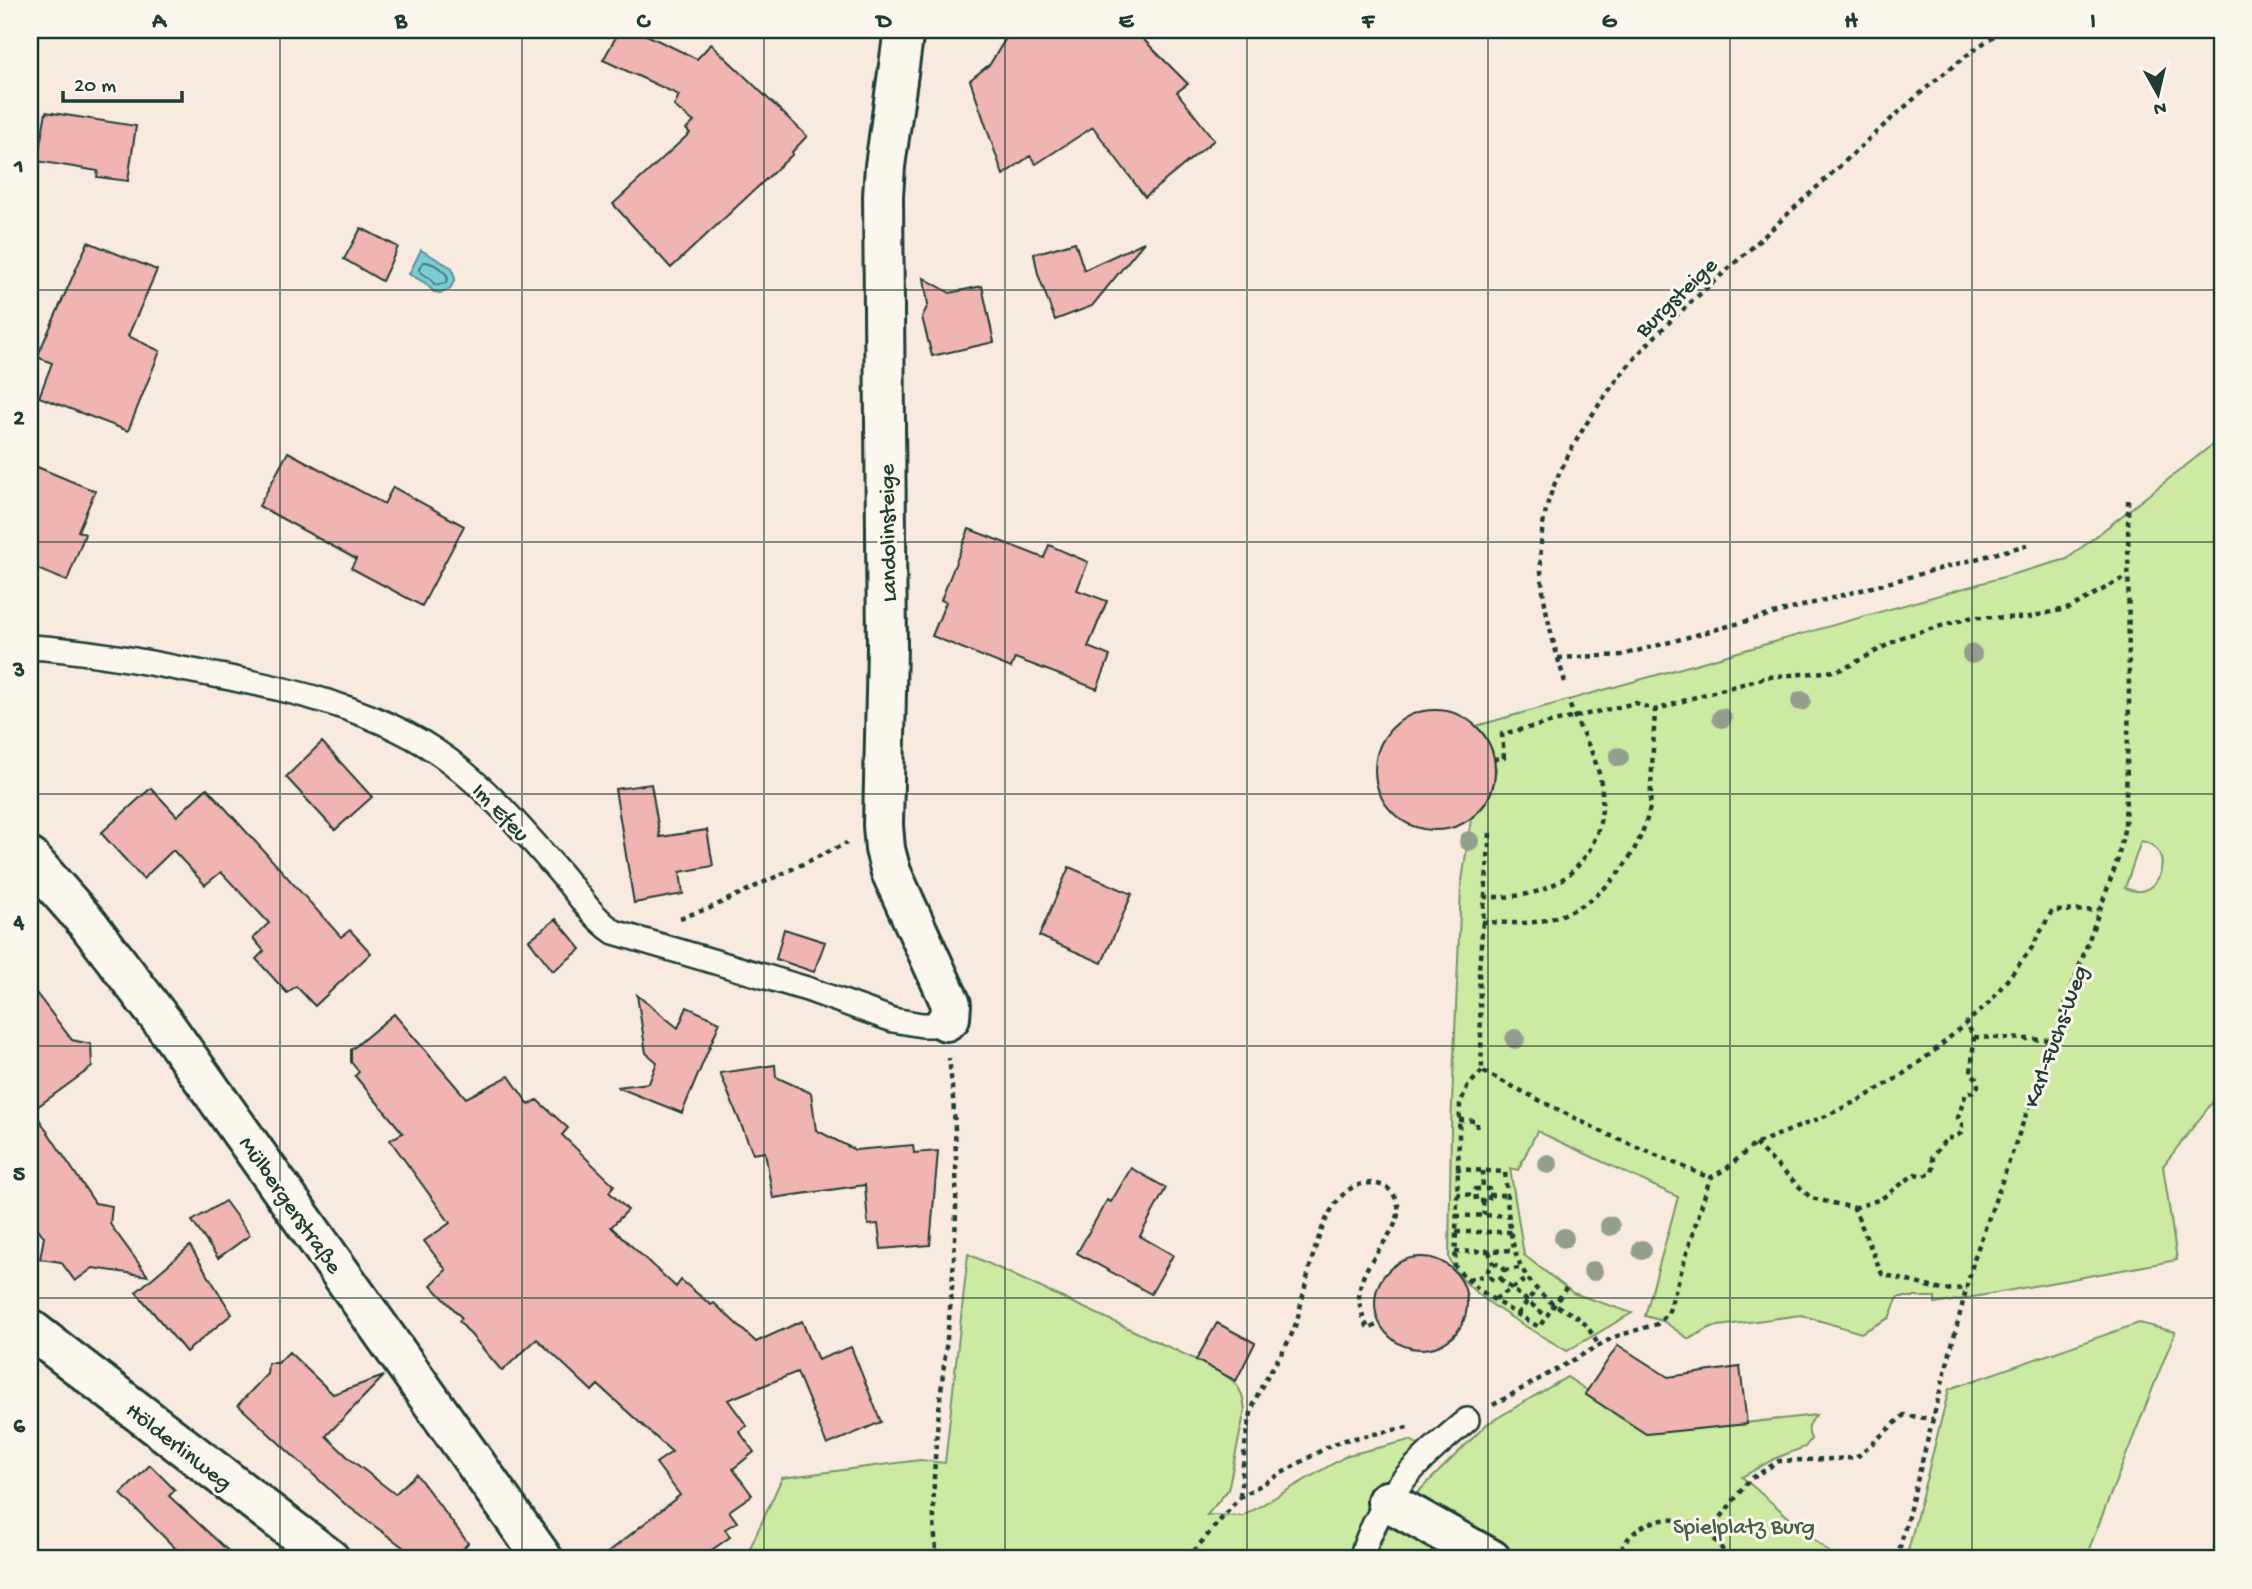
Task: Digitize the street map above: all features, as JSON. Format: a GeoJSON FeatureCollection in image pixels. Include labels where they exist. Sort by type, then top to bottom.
{"type":"FeatureCollection","features":[{"type":"Feature","properties":{"kind":"street","name":"Landolinsteige"},"geometry":{"type":"LineString","coordinates":[[904,30],[883,196],[887,622],[883,825],[891,872],[951,1004],[950,1018],[946,1021]]}},
{"type":"Feature","properties":{"kind":"street","name":"Mülbergerstraße"},"geometry":{"type":"LineString","coordinates":[[30,858],[89,925],[166,1025],[543,1559]]}},
{"type":"Feature","properties":{"kind":"street","name":"Hölderlinweg"},"geometry":{"type":"LineString","coordinates":[[30,1329],[330,1559]]}},
{"type":"Feature","properties":{"kind":"street"},"geometry":{"type":"LineString","coordinates":[[1387,1502],[1491,1559]]}},
{"type":"Feature","properties":{"kind":"lane","name":"Im Efeu"},"geometry":{"type":"LineString","coordinates":[[30,647],[89,652],[285,690],[392,726],[419,739],[463,771],[551,862],[591,914],[614,932],[807,989],[893,1020],[922,1025],[946,1021]]}},
{"type":"Feature","properties":{"kind":"lane"},"geometry":{"type":"LineString","coordinates":[[1362,1559],[1387,1502],[1418,1462],[1467,1420]]}},
{"type":"Feature","properties":{"kind":"path","name":"Burgsteige"},"geometry":{"type":"LineString","coordinates":[[1564,681],[1543,593],[1541,537],[1546,509],[1565,463],[1619,377],[1657,336],[1938,76],[2003,30]]}},
{"type":"Feature","properties":{"kind":"path","name":"Karl-Fuchs-Weg"},"geometry":{"type":"LineString","coordinates":[[1897,1559],[1974,1259],[2118,859],[2126,825],[2129,705],[2128,500]]}},
{"type":"Feature","properties":{"kind":"path"},"geometry":{"type":"LineString","coordinates":[[1558,658],[1622,655],[2027,545]]}},
{"type":"Feature","properties":{"kind":"path"},"geometry":{"type":"LineString","coordinates":[[1494,759],[1504,758],[1502,734],[1636,703],[1655,710],[1768,677],[1836,671],[1902,637],[1973,617],[2025,618],[2070,608],[2127,576]]}},
{"type":"Feature","properties":{"kind":"path"},"geometry":{"type":"LineString","coordinates":[[1484,897],[1514,897],[1551,886],[1565,878],[1588,855],[1601,823],[1602,791],[1593,756],[1568,700]]}},
{"type":"Feature","properties":{"kind":"path"},"geometry":{"type":"LineString","coordinates":[[1482,922],[1540,921],[1560,916],[1601,892],[1617,875],[1639,841],[1650,807],[1655,710]]}},
{"type":"Feature","properties":{"kind":"path"},"geometry":{"type":"LineString","coordinates":[[625,936],[710,908],[883,825]]}},
{"type":"Feature","properties":{"kind":"path"},"geometry":{"type":"LineString","coordinates":[[1490,833],[1479,970],[1482,1071],[1463,1094],[1459,1120],[1455,1266],[1495,1299],[1539,1327],[1566,1288]]}},
{"type":"Feature","properties":{"kind":"path"},"geometry":{"type":"LineString","coordinates":[[1187,1559],[1240,1497],[1329,1446],[1345,1440],[1428,1423],[1467,1420],[1619,1335],[1652,1326],[1665,1319],[1710,1178],[1726,1169],[1755,1144],[1863,1098],[1899,1077],[1933,1052],[1990,1002],[2031,949],[2053,911],[2098,910]]}},
{"type":"Feature","properties":{"kind":"path"},"geometry":{"type":"LineString","coordinates":[[936,1559],[933,1533],[933,1461],[953,1275],[957,1208],[956,1136],[946,1021]]}},
{"type":"Feature","properties":{"kind":"path"},"geometry":{"type":"LineString","coordinates":[[1755,1144],[1811,1198],[1854,1208],[1881,1199],[1914,1174],[1923,1177],[1932,1173],[1932,1157],[1947,1138],[1954,1138],[1961,1133],[1962,1124],[1958,1118],[1966,1093],[1973,1092],[1978,1086],[1977,1079],[1971,1074],[1974,1037],[1966,1021]]}},
{"type":"Feature","properties":{"kind":"path"},"geometry":{"type":"LineString","coordinates":[[1974,1037],[2053,1040]]}},
{"type":"Feature","properties":{"kind":"path"},"geometry":{"type":"LineString","coordinates":[[1482,1071],[1602,1132],[1710,1178]]}},
{"type":"Feature","properties":{"kind":"path"},"geometry":{"type":"LineString","coordinates":[[1459,1120],[1477,1121],[1477,1129]]}},
{"type":"Feature","properties":{"kind":"path"},"geometry":{"type":"LineString","coordinates":[[1456,1169],[1505,1172],[1511,1232],[1521,1268],[1536,1290],[1555,1305],[1582,1320],[1599,1346]]}},
{"type":"Feature","properties":{"kind":"path"},"geometry":{"type":"LineString","coordinates":[[1482,1171],[1483,1188]]}},
{"type":"Feature","properties":{"kind":"path"},"geometry":{"type":"LineString","coordinates":[[1240,1497],[1248,1431],[1255,1400],[1296,1324],[1321,1229],[1338,1200],[1359,1185],[1380,1184],[1388,1188],[1395,1197],[1399,1213],[1393,1229],[1363,1273],[1360,1285],[1360,1306],[1366,1326],[1369,1329],[1380,1323]]}},
{"type":"Feature","properties":{"kind":"path"},"geometry":{"type":"LineString","coordinates":[[1475,1188],[1489,1189],[1489,1195],[1489,1201],[1475,1200],[1475,1188]]}},
{"type":"Feature","properties":{"kind":"path"},"geometry":{"type":"LineString","coordinates":[[1456,1194],[1476,1195]]}},
{"type":"Feature","properties":{"kind":"path"},"geometry":{"type":"LineString","coordinates":[[1489,1195],[1507,1195]]}},
{"type":"Feature","properties":{"kind":"path"},"geometry":{"type":"LineString","coordinates":[[1483,1201],[1484,1216]]}},
{"type":"Feature","properties":{"kind":"path"},"geometry":{"type":"LineString","coordinates":[[1854,1208],[1882,1274],[1941,1290],[1967,1288]]}},
{"type":"Feature","properties":{"kind":"path"},"geometry":{"type":"LineString","coordinates":[[1456,1216],[1509,1215]]}},
{"type":"Feature","properties":{"kind":"path"},"geometry":{"type":"LineString","coordinates":[[1455,1232],[1511,1232]]}},
{"type":"Feature","properties":{"kind":"path"},"geometry":{"type":"LineString","coordinates":[[1455,1252],[1514,1250]]}},
{"type":"Feature","properties":{"kind":"path"},"geometry":{"type":"LineString","coordinates":[[1489,1251],[1493,1264]]}},
{"type":"Feature","properties":{"kind":"path"},"geometry":{"type":"LineString","coordinates":[[1493,1264],[1502,1265],[1504,1270]]}},
{"type":"Feature","properties":{"kind":"path"},"geometry":{"type":"LineString","coordinates":[[1489,1275],[1489,1268],[1493,1264]]}},
{"type":"Feature","properties":{"kind":"path"},"geometry":{"type":"LineString","coordinates":[[1504,1270],[1521,1268]]}},
{"type":"Feature","properties":{"kind":"path"},"geometry":{"type":"LineString","coordinates":[[1500,1279],[1504,1270]]}},
{"type":"Feature","properties":{"kind":"path"},"geometry":{"type":"LineString","coordinates":[[1468,1279],[1489,1275]]}},
{"type":"Feature","properties":{"kind":"path"},"geometry":{"type":"LineString","coordinates":[[1489,1275],[1495,1280],[1500,1279],[1546,1316]]}},
{"type":"Feature","properties":{"kind":"path"},"geometry":{"type":"LineString","coordinates":[[1495,1299],[1527,1279]]}},
{"type":"Feature","properties":{"kind":"path"},"geometry":{"type":"LineString","coordinates":[[1518,1314],[1536,1290]]}},
{"type":"Feature","properties":{"kind":"path"},"geometry":{"type":"LineString","coordinates":[[1709,1533],[1749,1480],[1779,1461],[1856,1458],[1904,1415],[1933,1419]]}},
{"type":"Feature","properties":{"kind":"path"},"geometry":{"type":"LineString","coordinates":[[1618,1559],[1628,1539],[1642,1528],[1658,1521],[1676,1519],[1694,1523],[1709,1533],[1722,1548],[1727,1559]]}},
{"type":"Feature","properties":{"kind":"green space"},"geometry":{"type":"Polygon","coordinates":[[[2222,437],[2222,1090],[2163,1166],[2177,1260],[1935,1304],[1935,1297],[1898,1297],[1889,1318],[1861,1333],[1801,1315],[1711,1327],[1689,1339],[1663,1321],[1645,1316],[1678,1197],[1537,1131],[1518,1170],[1510,1168],[1524,1255],[1573,1293],[1632,1313],[1567,1351],[1483,1298],[1456,1272],[1449,1258],[1451,1128],[1461,888],[1471,819],[1485,805],[1493,788],[1496,769],[1492,750],[1476,726],[2067,559],[2222,437]],[[2141,841],[2125,888],[2137,891],[2147,889],[2155,882],[2162,863],[2153,846],[2141,841]]]}},
{"type":"Feature","properties":{"kind":"green space","name":"Spielplatz Burg"},"geometry":{"type":"Polygon","coordinates":[[[968,1254],[1201,1362],[1237,1385],[1245,1410],[1228,1490],[1207,1515],[1243,1516],[1348,1455],[1410,1440],[1419,1445],[1352,1543],[1380,1545],[1389,1525],[1414,1496],[1487,1424],[1567,1377],[1588,1391],[1586,1395],[1646,1434],[1816,1415],[1809,1426],[1811,1439],[1805,1447],[1776,1458],[1742,1477],[1837,1559],[745,1559],[782,1478],[920,1460],[945,1463],[968,1254]]]}},
{"type":"Feature","properties":{"kind":"green space"},"geometry":{"type":"Polygon","coordinates":[[[2139,1323],[2175,1332],[2085,1559],[1906,1559],[1949,1389],[2139,1323]]]}},
{"type":"Feature","properties":{"kind":"water"},"geometry":{"type":"Polygon","coordinates":[[[421,250],[452,268],[455,279],[450,289],[434,292],[409,274],[421,250]]]}},
{"type":"Feature","properties":{"kind":"building"},"geometry":{"type":"Polygon","coordinates":[[[620,30],[636,30],[697,59],[711,44],[807,136],[793,154],[671,268],[613,204],[690,133],[686,129],[694,122],[674,106],[679,95],[603,60],[620,30]]]}},
{"type":"Feature","properties":{"kind":"building"},"geometry":{"type":"Polygon","coordinates":[[[1011,30],[1134,30],[1188,84],[1177,92],[1214,140],[1145,197],[1093,127],[1036,164],[1030,156],[1003,175],[970,80],[990,64],[1011,30]]]}},
{"type":"Feature","properties":{"kind":"building"},"geometry":{"type":"Polygon","coordinates":[[[46,112],[136,126],[128,181],[97,177],[98,171],[37,161],[46,112]]]}},
{"type":"Feature","properties":{"kind":"building"},"geometry":{"type":"Polygon","coordinates":[[[361,228],[398,247],[382,281],[344,259],[361,228]]]}},
{"type":"Feature","properties":{"kind":"building"},"geometry":{"type":"Polygon","coordinates":[[[88,242],[157,270],[128,336],[160,351],[128,431],[39,397],[52,363],[37,357],[88,242]]]}},
{"type":"Feature","properties":{"kind":"building"},"geometry":{"type":"Polygon","coordinates":[[[1075,242],[1084,270],[1144,242],[1092,306],[1055,320],[1038,274],[1034,254],[1075,242]]]}},
{"type":"Feature","properties":{"kind":"building"},"geometry":{"type":"Polygon","coordinates":[[[924,278],[950,293],[982,286],[994,342],[932,356],[922,317],[928,305],[924,278]]]}},
{"type":"Feature","properties":{"kind":"building"},"geometry":{"type":"Polygon","coordinates":[[[288,452],[384,504],[393,487],[464,526],[422,606],[351,568],[356,559],[259,506],[288,452]]]}},
{"type":"Feature","properties":{"kind":"building"},"geometry":{"type":"Polygon","coordinates":[[[30,464],[95,491],[78,531],[85,534],[67,581],[30,566],[30,464]]]}},
{"type":"Feature","properties":{"kind":"building"},"geometry":{"type":"Polygon","coordinates":[[[969,529],[1044,558],[1049,545],[1088,562],[1077,590],[1107,601],[1088,647],[1110,656],[1097,689],[1015,658],[1011,668],[932,636],[946,602],[941,600],[969,529]]]}},
{"type":"Feature","properties":{"kind":"building"},"geometry":{"type":"Polygon","coordinates":[[[1435,710],[1458,714],[1478,727],[1491,747],[1495,770],[1491,793],[1478,813],[1458,826],[1435,830],[1412,826],[1392,813],[1379,793],[1375,770],[1379,747],[1392,727],[1412,714],[1435,710]]]}},
{"type":"Feature","properties":{"kind":"building"},"geometry":{"type":"Polygon","coordinates":[[[322,742],[372,797],[335,830],[286,777],[322,742]]]}},
{"type":"Feature","properties":{"kind":"building"},"geometry":{"type":"Polygon","coordinates":[[[651,784],[660,837],[707,830],[713,866],[680,872],[683,894],[634,903],[615,789],[651,784]]]}},
{"type":"Feature","properties":{"kind":"building"},"geometry":{"type":"Polygon","coordinates":[[[151,788],[177,816],[207,788],[341,937],[350,930],[371,953],[315,1006],[296,986],[287,993],[256,959],[264,951],[253,938],[269,923],[221,872],[205,885],[173,850],[143,879],[101,833],[151,788]]]}},
{"type":"Feature","properties":{"kind":"building"},"geometry":{"type":"Polygon","coordinates":[[[1069,867],[1132,894],[1102,963],[1039,936],[1069,867]]]}},
{"type":"Feature","properties":{"kind":"building"},"geometry":{"type":"Polygon","coordinates":[[[556,919],[581,949],[553,971],[529,940],[556,919]]]}},
{"type":"Feature","properties":{"kind":"building"},"geometry":{"type":"Polygon","coordinates":[[[784,929],[825,942],[814,972],[776,959],[784,929]]]}},
{"type":"Feature","properties":{"kind":"building"},"geometry":{"type":"Polygon","coordinates":[[[30,985],[72,1040],[91,1044],[92,1067],[33,1110],[95,1203],[112,1206],[110,1224],[148,1276],[93,1268],[75,1281],[61,1262],[40,1259],[44,1237],[30,1218],[30,985]]]}},
{"type":"Feature","properties":{"kind":"building"},"geometry":{"type":"Polygon","coordinates":[[[637,995],[678,1028],[687,1007],[720,1022],[682,1113],[617,1087],[649,1083],[657,1062],[646,1053],[637,995]]]}},
{"type":"Feature","properties":{"kind":"building"},"geometry":{"type":"Polygon","coordinates":[[[394,1014],[466,1098],[509,1076],[529,1105],[537,1100],[568,1128],[562,1135],[614,1185],[609,1192],[628,1210],[611,1227],[676,1287],[681,1280],[711,1305],[714,1303],[756,1342],[802,1321],[818,1360],[851,1347],[881,1422],[827,1445],[797,1372],[728,1400],[747,1426],[739,1431],[754,1452],[733,1469],[752,1495],[729,1511],[737,1522],[725,1529],[730,1537],[699,1559],[600,1559],[680,1495],[656,1463],[672,1452],[598,1385],[592,1391],[537,1339],[502,1371],[459,1321],[462,1318],[431,1285],[446,1270],[424,1241],[450,1223],[390,1140],[403,1133],[355,1076],[359,1072],[351,1062],[351,1050],[394,1014]]]}},
{"type":"Feature","properties":{"kind":"building"},"geometry":{"type":"Polygon","coordinates":[[[775,1065],[776,1077],[811,1093],[816,1130],[855,1150],[913,1145],[914,1153],[938,1151],[930,1245],[881,1249],[878,1224],[868,1225],[865,1185],[773,1198],[765,1152],[753,1154],[720,1073],[775,1065]]]}},
{"type":"Feature","properties":{"kind":"building"},"geometry":{"type":"Polygon","coordinates":[[[1131,1168],[1166,1188],[1140,1236],[1173,1255],[1151,1294],[1077,1253],[1107,1200],[1111,1202],[1131,1168]]]}},
{"type":"Feature","properties":{"kind":"building"},"geometry":{"type":"Polygon","coordinates":[[[225,1201],[250,1235],[218,1258],[192,1221],[225,1201]]]}},
{"type":"Feature","properties":{"kind":"building"},"geometry":{"type":"Polygon","coordinates":[[[190,1246],[232,1314],[186,1352],[136,1292],[190,1246]]]}},
{"type":"Feature","properties":{"kind":"building"},"geometry":{"type":"Polygon","coordinates":[[[1421,1257],[1439,1260],[1454,1270],[1464,1285],[1467,1303],[1464,1321],[1454,1336],[1439,1346],[1421,1349],[1403,1346],[1388,1336],[1378,1321],[1375,1303],[1378,1285],[1388,1270],[1403,1260],[1421,1257]]]}},
{"type":"Feature","properties":{"kind":"building"},"geometry":{"type":"Polygon","coordinates":[[[1217,1323],[1255,1343],[1236,1381],[1196,1360],[1217,1323]]]}},
{"type":"Feature","properties":{"kind":"building"},"geometry":{"type":"Polygon","coordinates":[[[1618,1345],[1668,1377],[1740,1367],[1747,1424],[1646,1434],[1585,1394],[1618,1345]]]}},
{"type":"Feature","properties":{"kind":"building"},"geometry":{"type":"Polygon","coordinates":[[[289,1352],[333,1394],[384,1376],[326,1436],[350,1459],[395,1494],[416,1474],[468,1543],[455,1559],[419,1559],[345,1504],[238,1405],[267,1374],[268,1363],[278,1363],[289,1352]]]}},
{"type":"Feature","properties":{"kind":"building"},"geometry":{"type":"Polygon","coordinates":[[[150,1465],[175,1490],[169,1496],[237,1559],[186,1559],[121,1494],[150,1465]]]}}]}
